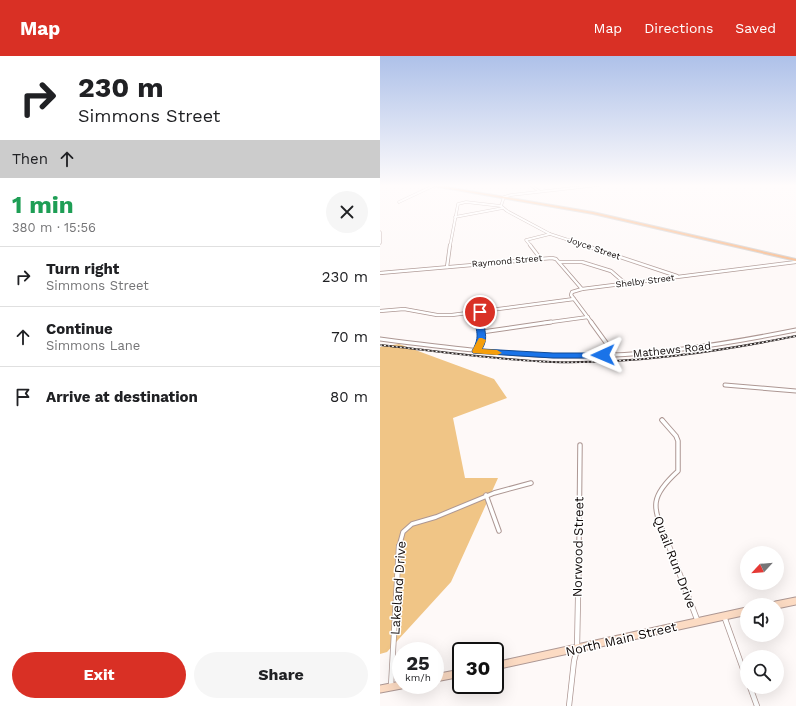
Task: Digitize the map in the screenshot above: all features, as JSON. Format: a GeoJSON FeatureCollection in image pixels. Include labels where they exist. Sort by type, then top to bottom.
{"type":"FeatureCollection","features":[{"type":"Feature","properties":{"kind":"main road"},"geometry":{"type":"LineString","coordinates":[[604,215],[796,261]]}},
{"type":"Feature","properties":{"kind":"street"},"geometry":{"type":"LineString","coordinates":[[447,267],[455,217],[463,215]]}},
{"type":"Feature","properties":{"kind":"street","name":"Joyce Street"},"geometry":{"type":"LineString","coordinates":[[516,215],[550,234],[678,277]]}},
{"type":"Feature","properties":{"kind":"street"},"geometry":{"type":"LineString","coordinates":[[380,232],[380,243]]}},
{"type":"Feature","properties":{"kind":"street"},"geometry":{"type":"LineString","coordinates":[[540,258],[526,241],[550,234]]}},
{"type":"Feature","properties":{"kind":"street","name":"Raymond Street"},"geometry":{"type":"LineString","coordinates":[[380,273],[553,258],[559,262],[579,261],[611,272],[626,284]]}},
{"type":"Feature","properties":{"kind":"street","name":"Shelby Street"},"geometry":{"type":"LineString","coordinates":[[582,289],[796,261]]}},
{"type":"Feature","properties":{"kind":"street"},"geometry":{"type":"LineString","coordinates":[[559,262],[582,289],[572,292],[571,295],[574,300],[615,355]]}},
{"type":"Feature","properties":{"kind":"street"},"geometry":{"type":"LineString","coordinates":[[380,311],[404,309],[446,316],[574,300]]}},
{"type":"Feature","properties":{"kind":"street"},"geometry":{"type":"LineString","coordinates":[[476,351],[482,342],[482,332],[479,321],[480,312]]}},
{"type":"Feature","properties":{"kind":"street"},"geometry":{"type":"LineString","coordinates":[[482,332],[588,317]]}},
{"type":"Feature","properties":{"kind":"street","name":"Mathews Road"},"geometry":{"type":"LineString","coordinates":[[380,340],[476,351],[553,356],[615,355],[714,346],[796,330]]}},
{"type":"Feature","properties":{"kind":"street"},"geometry":{"type":"LineString","coordinates":[[725,385],[796,391]]}},
{"type":"Feature","properties":{"kind":"street","name":"Quail Run Drive"},"geometry":{"type":"LineString","coordinates":[[662,420],[676,436],[678,441],[679,466],[678,470],[664,484],[658,493],[655,510],[698,622]]}},
{"type":"Feature","properties":{"kind":"street","name":"Norwood Street"},"geometry":{"type":"LineString","coordinates":[[569,706],[574,661],[577,649],[580,445]]}},
{"type":"Feature","properties":{"kind":"street","name":"Lakeland Drive"},"geometry":{"type":"LineString","coordinates":[[391,686],[399,542],[404,530],[410,525],[437,516],[509,486],[531,483]]}},
{"type":"Feature","properties":{"kind":"street"},"geometry":{"type":"LineString","coordinates":[[486,495],[500,531]]}},
{"type":"Feature","properties":{"kind":"street"},"geometry":{"type":"LineString","coordinates":[[784,603],[796,601]]}},
{"type":"Feature","properties":{"kind":"street","name":"North Main Street"},"geometry":{"type":"LineString","coordinates":[[504,664],[740,613]]}},
{"type":"Feature","properties":{"kind":"street"},"geometry":{"type":"LineString","coordinates":[[724,616],[740,661]]}},
{"type":"Feature","properties":{"kind":"street"},"geometry":{"type":"LineString","coordinates":[[380,689],[391,686]]}},
{"type":"Feature","properties":{"kind":"street"},"geometry":{"type":"LineString","coordinates":[[753,694],[757,706]]}},
{"type":"Feature","properties":{"kind":"shaded area"},"geometry":{"type":"Polygon","coordinates":[[[399,344],[494,379],[507,398],[453,418],[465,478],[498,478],[451,582],[396,642],[392,642],[392,647],[387,652],[380,654],[380,347],[399,344]]]}},
{"type":"Feature","properties":{"kind":"railway"},"geometry":{"type":"LineString","coordinates":[[380,345],[509,359],[552,362],[583,362],[675,356],[796,336]]}},
{"type":"Feature","properties":{"kind":"slow traffic"},"geometry":{"type":"LineString","coordinates":[[482,340],[476,351],[497,353]]}},
{"type":"Feature","properties":{"kind":"route"},"geometry":{"type":"LineString","coordinates":[[480,312],[479,321],[482,332],[482,342],[476,351],[553,356],[603,355]]}}]}
